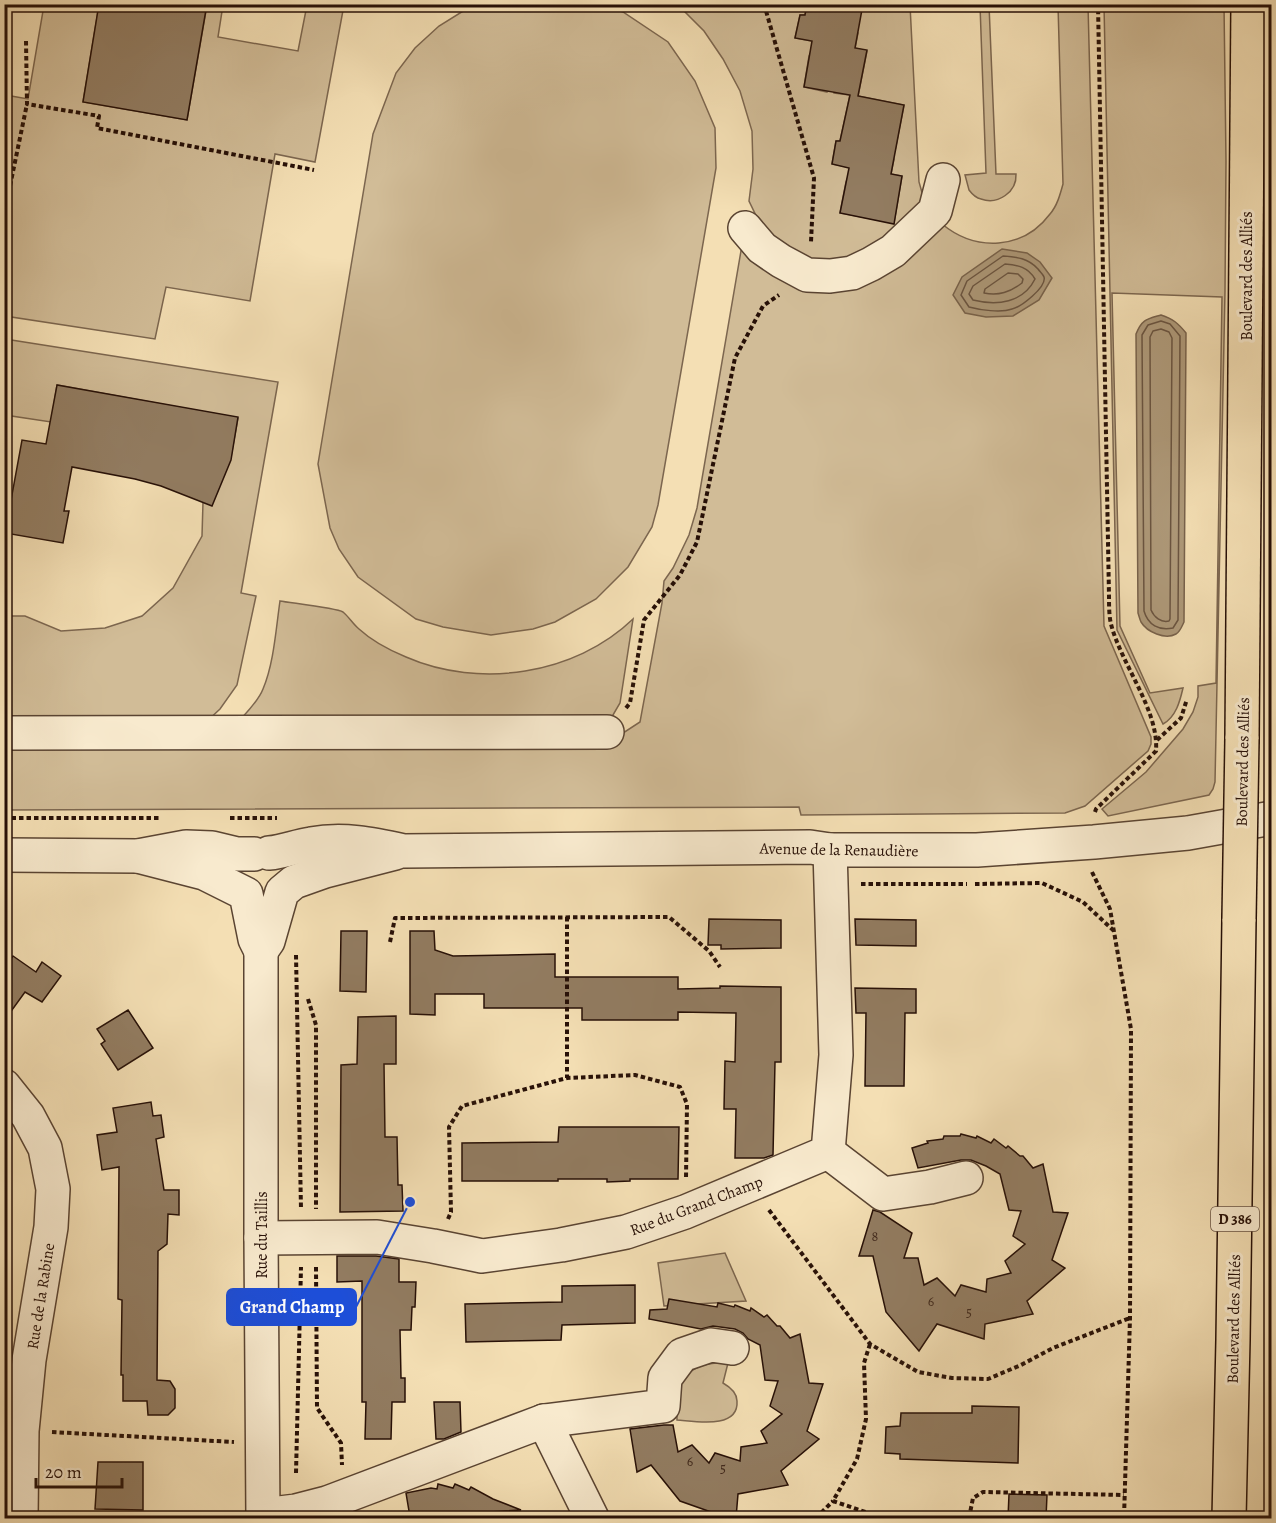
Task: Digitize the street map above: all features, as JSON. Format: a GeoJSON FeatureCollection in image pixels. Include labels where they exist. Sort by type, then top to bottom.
{"type":"FeatureCollection","features":[{"type":"Feature","properties":{"kind":"main road","name":"Boulevard des Alliés"},"geometry":{"type":"LineString","coordinates":[[1229,1518],[1242,739],[1248,4]]}},
{"type":"Feature","properties":{"kind":"street"},"geometry":{"type":"LineString","coordinates":[[745,228],[762,248],[807,275],[830,276],[852,273],[893,251],[935,211],[943,180]]}},
{"type":"Feature","properties":{"kind":"street"},"geometry":{"type":"LineString","coordinates":[[4,733],[607,732]]}},
{"type":"Feature","properties":{"kind":"street","name":"Avenue de la Renaudière"},"geometry":{"type":"LineString","coordinates":[[4,855],[138,856],[186,847],[212,848],[237,854],[262,854],[284,852],[312,843],[332,841],[352,841],[404,851],[810,847],[830,850],[977,850],[1188,833],[1272,818]]}},
{"type":"Feature","properties":{"kind":"street"},"geometry":{"type":"LineString","coordinates":[[830,850],[836,1055],[828,1152],[883,1194],[930,1187],[966,1178]]}},
{"type":"Feature","properties":{"kind":"street","name":"Avenue de la Renaudière"},"geometry":{"type":"LineString","coordinates":[[138,856],[204,873],[252,898],[268,900],[294,882],[404,851]]}},
{"type":"Feature","properties":{"kind":"street"},"geometry":{"type":"LineString","coordinates":[[246,894],[241,887],[239,871],[247,858],[262,854],[277,856],[286,869],[286,885],[282,892]]}},
{"type":"Feature","properties":{"kind":"street","name":"Rue du Taillis"},"geometry":{"type":"LineString","coordinates":[[261,951],[268,941],[282,892]]}},
{"type":"Feature","properties":{"kind":"street","name":"Rue du Taillis"},"geometry":{"type":"LineString","coordinates":[[246,894],[255,939],[261,951],[263,1517]]}},
{"type":"Feature","properties":{"kind":"street","name":"Rue de la Rabine"},"geometry":{"type":"LineString","coordinates":[[4,1086],[28,1116],[45,1148],[53,1189],[51,1227],[29,1360],[22,1431],[21,1518]]}},
{"type":"Feature","properties":{"kind":"street","name":"Rue du Grand Champ"},"geometry":{"type":"LineString","coordinates":[[261,1238],[377,1237],[482,1256],[561,1245],[626,1232],[686,1212],[828,1152]]}},
{"type":"Feature","properties":{"kind":"street"},"geometry":{"type":"LineString","coordinates":[[263,1517],[296,1511],[339,1510],[544,1421],[663,1406],[665,1378],[682,1354],[711,1345],[732,1348]]}},
{"type":"Feature","properties":{"kind":"street"},"geometry":{"type":"LineString","coordinates":[[544,1421],[592,1518]]}},
{"type":"Feature","properties":{"kind":"path"},"geometry":{"type":"LineString","coordinates":[[607,732],[630,703],[644,620],[680,575],[697,542],[735,358],[763,306],[807,275],[814,178],[764,4]]}},
{"type":"Feature","properties":{"kind":"path"},"geometry":{"type":"LineString","coordinates":[[1098,4],[1111,623],[1118,644],[1150,714],[1157,740],[1156,751],[1096,809],[1092,820],[1095,856],[1092,872],[1110,909],[1131,1029],[1130,1318],[1124,1518]]}},
{"type":"Feature","properties":{"kind":"path"},"geometry":{"type":"LineString","coordinates":[[4,215],[27,104],[26,41]]}},
{"type":"Feature","properties":{"kind":"path"},"geometry":{"type":"LineString","coordinates":[[27,104],[99,116],[97,128],[314,170]]}},
{"type":"Feature","properties":{"kind":"path"},"geometry":{"type":"LineString","coordinates":[[1157,740],[1181,718],[1187,699]]}},
{"type":"Feature","properties":{"kind":"path"},"geometry":{"type":"LineString","coordinates":[[831,884],[1042,884],[1083,902],[1114,931]]}},
{"type":"Feature","properties":{"kind":"path"},"geometry":{"type":"LineString","coordinates":[[567,917],[567,1078]]}},
{"type":"Feature","properties":{"kind":"path"},"geometry":{"type":"LineString","coordinates":[[390,942],[395,918],[669,917],[709,951],[720,967]]}},
{"type":"Feature","properties":{"kind":"path"},"geometry":{"type":"LineString","coordinates":[[296,952],[301,1238],[296,1511]]}},
{"type":"Feature","properties":{"kind":"path"},"geometry":{"type":"LineString","coordinates":[[433,1246],[451,1212],[449,1127],[462,1106],[567,1078],[635,1075],[680,1087],[687,1104],[686,1212]]}},
{"type":"Feature","properties":{"kind":"path"},"geometry":{"type":"LineString","coordinates":[[751,1185],[870,1344],[918,1372],[952,1378],[988,1379],[1053,1348],[1130,1318]]}},
{"type":"Feature","properties":{"kind":"path"},"geometry":{"type":"LineString","coordinates":[[816,1518],[833,1501],[857,1459],[866,1419],[864,1363],[870,1344]]}},
{"type":"Feature","properties":{"kind":"path"},"geometry":{"type":"LineString","coordinates":[[22,1431],[240,1443]]}},
{"type":"Feature","properties":{"kind":"path"},"geometry":{"type":"LineString","coordinates":[[969,1518],[973,1497],[982,1492],[1124,1495]]}},
{"type":"Feature","properties":{"kind":"path"},"geometry":{"type":"LineString","coordinates":[[833,1501],[883,1518]]}},
{"type":"Feature","properties":{"kind":"shaded area"},"geometry":{"type":"Polygon","coordinates":[[[44,5],[99,5],[83,102],[187,120],[207,5],[223,5],[218,37],[298,51],[307,5],[344,5],[315,162],[275,154],[250,301],[166,287],[155,339],[5,316],[5,95],[28,99],[44,5]]]}},
{"type":"Feature","properties":{"kind":"shaded area"},"geometry":{"type":"Polygon","coordinates":[[[478,5],[604,5],[623,12],[668,42],[695,81],[715,128],[716,168],[658,505],[652,527],[628,567],[596,599],[555,622],[533,629],[491,635],[443,627],[416,619],[358,577],[339,549],[330,528],[318,464],[373,134],[396,73],[415,48],[439,26],[468,8],[478,5]]]}},
{"type":"Feature","properties":{"kind":"shaded area"},"geometry":{"type":"Polygon","coordinates":[[[678,5],[807,5],[805,15],[800,15],[795,38],[817,42],[809,56],[804,87],[827,92],[828,89],[834,93],[850,95],[840,141],[836,141],[832,164],[852,168],[846,182],[840,213],[894,223],[902,176],[891,174],[894,159],[884,156],[895,151],[904,105],[858,96],[867,51],[855,48],[858,33],[849,30],[863,5],[910,5],[919,182],[925,203],[875,247],[832,263],[803,258],[763,230],[749,201],[753,169],[752,131],[740,91],[723,59],[704,31],[678,5]]]}},
{"type":"Feature","properties":{"kind":"shaded area"},"geometry":{"type":"Polygon","coordinates":[[[980,5],[989,5],[996,174],[1016,174],[1010,191],[1005,196],[994,200],[974,196],[969,190],[965,175],[986,173],[980,5]]]}},
{"type":"Feature","properties":{"kind":"shaded area"},"geometry":{"type":"Polygon","coordinates":[[[1058,5],[1088,5],[1104,626],[1151,737],[1148,751],[1085,806],[1065,813],[801,815],[799,807],[5,810],[4,742],[617,737],[640,722],[664,581],[689,535],[697,508],[742,245],[792,283],[942,224],[955,233],[984,243],[1013,240],[1027,235],[1039,226],[1055,207],[1063,184],[1058,5]]]}},
{"type":"Feature","properties":{"kind":"shaded area"},"geometry":{"type":"Polygon","coordinates":[[[1104,5],[1224,5],[1226,161],[1215,782],[1209,795],[1108,816],[1102,809],[1146,772],[1183,729],[1193,712],[1198,697],[1198,686],[1216,683],[1222,297],[1112,293],[1120,626],[1150,693],[1183,688],[1174,713],[1163,724],[1117,630],[1104,5]]]}},
{"type":"Feature","properties":{"kind":"shaded area"},"geometry":{"type":"Polygon","coordinates":[[[1268,5],[1272,5],[1271,524],[1268,5]]]}},
{"type":"Feature","properties":{"kind":"shaded area"},"geometry":{"type":"Polygon","coordinates":[[[5,339],[278,382],[241,593],[256,596],[237,685],[220,709],[205,723],[5,724],[5,616],[25,616],[61,631],[105,628],[142,616],[173,588],[202,536],[203,502],[231,457],[238,418],[57,385],[51,422],[5,415],[5,339]]]}},
{"type":"Feature","properties":{"kind":"shaded area"},"geometry":{"type":"Polygon","coordinates":[[[280,601],[339,610],[375,641],[406,657],[434,667],[495,674],[525,671],[555,664],[583,653],[610,638],[633,619],[620,703],[613,715],[602,723],[237,723],[252,707],[267,679],[280,601]]]}},
{"type":"Feature","properties":{"kind":"shaded area"},"geometry":{"type":"Polygon","coordinates":[[[725,1253],[746,1301],[664,1306],[658,1263],[725,1253]]]}},
{"type":"Feature","properties":{"kind":"shaded area"},"geometry":{"type":"Polygon","coordinates":[[[716,1363],[728,1363],[723,1383],[736,1395],[736,1410],[731,1416],[714,1422],[677,1420],[679,1389],[683,1381],[695,1369],[716,1363]]]}},
{"type":"Feature","properties":{"kind":"water"},"geometry":{"type":"Polygon","coordinates":[[[1002,249],[1027,253],[1040,262],[1052,278],[1039,300],[1013,316],[986,317],[965,313],[953,295],[962,277],[1002,249]]]}},
{"type":"Feature","properties":{"kind":"water"},"geometry":{"type":"Polygon","coordinates":[[[1161,315],[1175,322],[1186,333],[1184,622],[1181,629],[1172,636],[1157,634],[1147,629],[1138,613],[1136,334],[1140,325],[1146,320],[1161,315]]]}},
{"type":"Feature","properties":{"kind":"building"},"geometry":{"type":"Polygon","coordinates":[[[99,4],[207,4],[187,120],[83,102],[99,4]]]}},
{"type":"Feature","properties":{"kind":"building"},"geometry":{"type":"Polygon","coordinates":[[[807,4],[863,4],[855,48],[867,50],[858,96],[904,105],[891,174],[902,176],[894,224],[840,213],[849,168],[832,164],[836,141],[840,141],[850,95],[804,87],[812,41],[795,38],[800,15],[805,15],[807,4]]]}},
{"type":"Feature","properties":{"kind":"building"},"geometry":{"type":"Polygon","coordinates":[[[57,385],[238,417],[231,460],[212,506],[161,486],[72,467],[64,511],[69,511],[63,543],[5,533],[22,440],[46,444],[57,385]]]}},
{"type":"Feature","properties":{"kind":"building"},"geometry":{"type":"Polygon","coordinates":[[[709,919],[781,920],[781,948],[721,949],[721,945],[708,945],[709,919]]]}},
{"type":"Feature","properties":{"kind":"building"},"geometry":{"type":"Polygon","coordinates":[[[855,919],[916,920],[916,946],[856,945],[855,919]]]}},
{"type":"Feature","properties":{"kind":"building"},"geometry":{"type":"Polygon","coordinates":[[[341,931],[367,931],[366,992],[340,991],[341,931]]]}},
{"type":"Feature","properties":{"kind":"building"},"geometry":{"type":"Polygon","coordinates":[[[410,931],[434,931],[435,950],[453,956],[555,954],[555,977],[678,977],[678,989],[720,988],[720,986],[781,987],[781,1062],[775,1062],[773,1155],[764,1158],[735,1158],[736,1109],[724,1109],[725,1061],[735,1062],[736,1013],[678,1012],[678,1020],[582,1020],[582,1008],[484,1008],[484,994],[435,994],[435,1015],[410,1014],[410,931]]]}},
{"type":"Feature","properties":{"kind":"building"},"geometry":{"type":"Polygon","coordinates":[[[13,956],[36,972],[42,962],[61,976],[42,1002],[25,992],[4,1021],[4,968],[13,956]]]}},
{"type":"Feature","properties":{"kind":"building"},"geometry":{"type":"Polygon","coordinates":[[[855,988],[916,989],[916,1013],[905,1013],[904,1086],[865,1086],[866,1013],[856,1013],[855,988]]]}},
{"type":"Feature","properties":{"kind":"building"},"geometry":{"type":"Polygon","coordinates":[[[128,1010],[153,1048],[118,1070],[101,1044],[105,1041],[97,1029],[128,1010]]]}},
{"type":"Feature","properties":{"kind":"building"},"geometry":{"type":"Polygon","coordinates":[[[396,1016],[396,1064],[384,1064],[385,1137],[397,1137],[398,1185],[402,1185],[403,1211],[340,1212],[341,1065],[357,1064],[358,1017],[396,1016]]]}},
{"type":"Feature","properties":{"kind":"building"},"geometry":{"type":"Polygon","coordinates":[[[151,1102],[153,1116],[161,1115],[164,1137],[156,1139],[164,1190],[179,1190],[179,1215],[168,1214],[167,1244],[158,1251],[157,1380],[170,1381],[175,1389],[175,1408],[168,1415],[148,1415],[147,1401],[123,1401],[122,1300],[118,1299],[119,1167],[102,1170],[97,1135],[117,1132],[113,1108],[151,1102]]]}},
{"type":"Feature","properties":{"kind":"building"},"geometry":{"type":"Polygon","coordinates":[[[559,1127],[679,1127],[678,1179],[630,1179],[630,1181],[607,1182],[607,1179],[462,1181],[462,1143],[558,1142],[559,1127]]]}},
{"type":"Feature","properties":{"kind":"building"},"geometry":{"type":"Polygon","coordinates":[[[961,1134],[976,1138],[977,1136],[991,1143],[994,1139],[1023,1156],[1033,1168],[1043,1164],[1053,1212],[1068,1213],[1052,1260],[1065,1268],[1027,1301],[1033,1314],[985,1324],[984,1339],[937,1324],[919,1351],[886,1312],[873,1256],[859,1256],[873,1210],[880,1212],[912,1233],[904,1258],[918,1258],[924,1285],[937,1278],[955,1296],[961,1285],[986,1292],[987,1279],[1011,1273],[1005,1261],[1025,1244],[1013,1236],[1021,1211],[1009,1210],[1000,1174],[971,1160],[918,1168],[912,1148],[928,1143],[927,1141],[943,1139],[944,1136],[960,1136],[961,1134]]]}},
{"type":"Feature","properties":{"kind":"building"},"geometry":{"type":"Polygon","coordinates":[[[337,1256],[376,1256],[399,1259],[399,1282],[416,1282],[411,1330],[400,1330],[401,1378],[405,1378],[405,1402],[392,1402],[391,1439],[365,1439],[366,1402],[362,1402],[362,1281],[337,1282],[337,1256]]]}},
{"type":"Feature","properties":{"kind":"building"},"geometry":{"type":"Polygon","coordinates":[[[635,1285],[635,1323],[562,1325],[561,1340],[466,1342],[465,1304],[562,1302],[562,1286],[635,1285]]]}},
{"type":"Feature","properties":{"kind":"building"},"geometry":{"type":"Polygon","coordinates":[[[669,1299],[717,1307],[718,1303],[734,1307],[735,1305],[750,1311],[751,1308],[764,1317],[767,1315],[790,1338],[800,1334],[809,1383],[823,1384],[807,1431],[819,1439],[781,1471],[788,1485],[738,1494],[736,1518],[728,1518],[680,1501],[651,1465],[637,1472],[630,1429],[673,1425],[678,1452],[692,1445],[709,1463],[715,1453],[740,1461],[741,1447],[767,1443],[761,1431],[782,1414],[770,1406],[778,1381],[765,1380],[760,1345],[735,1329],[713,1326],[701,1329],[649,1319],[650,1310],[667,1309],[669,1299]]]}},
{"type":"Feature","properties":{"kind":"building"},"geometry":{"type":"Polygon","coordinates":[[[434,1402],[460,1402],[461,1432],[444,1439],[436,1439],[434,1402]]]}},
{"type":"Feature","properties":{"kind":"building"},"geometry":{"type":"Polygon","coordinates":[[[972,1406],[1019,1407],[1018,1463],[900,1459],[900,1454],[885,1453],[886,1427],[900,1426],[901,1413],[972,1413],[972,1406]]]}},
{"type":"Feature","properties":{"kind":"building"},"geometry":{"type":"Polygon","coordinates":[[[98,1462],[143,1462],[143,1510],[95,1509],[98,1462]]]}},
{"type":"Feature","properties":{"kind":"building"},"geometry":{"type":"Polygon","coordinates":[[[438,1484],[453,1488],[455,1484],[469,1490],[471,1487],[521,1510],[410,1517],[406,1493],[437,1489],[438,1484]]]}},
{"type":"Feature","properties":{"kind":"building"},"geometry":{"type":"Polygon","coordinates":[[[1009,1494],[1047,1495],[1046,1518],[1008,1518],[1009,1494]]]}},
{"type":"Feature","properties":{"kind":"place","name":"Grand Champ"},"geometry":{"type":"Point","coordinates":[410,1202]}}]}
